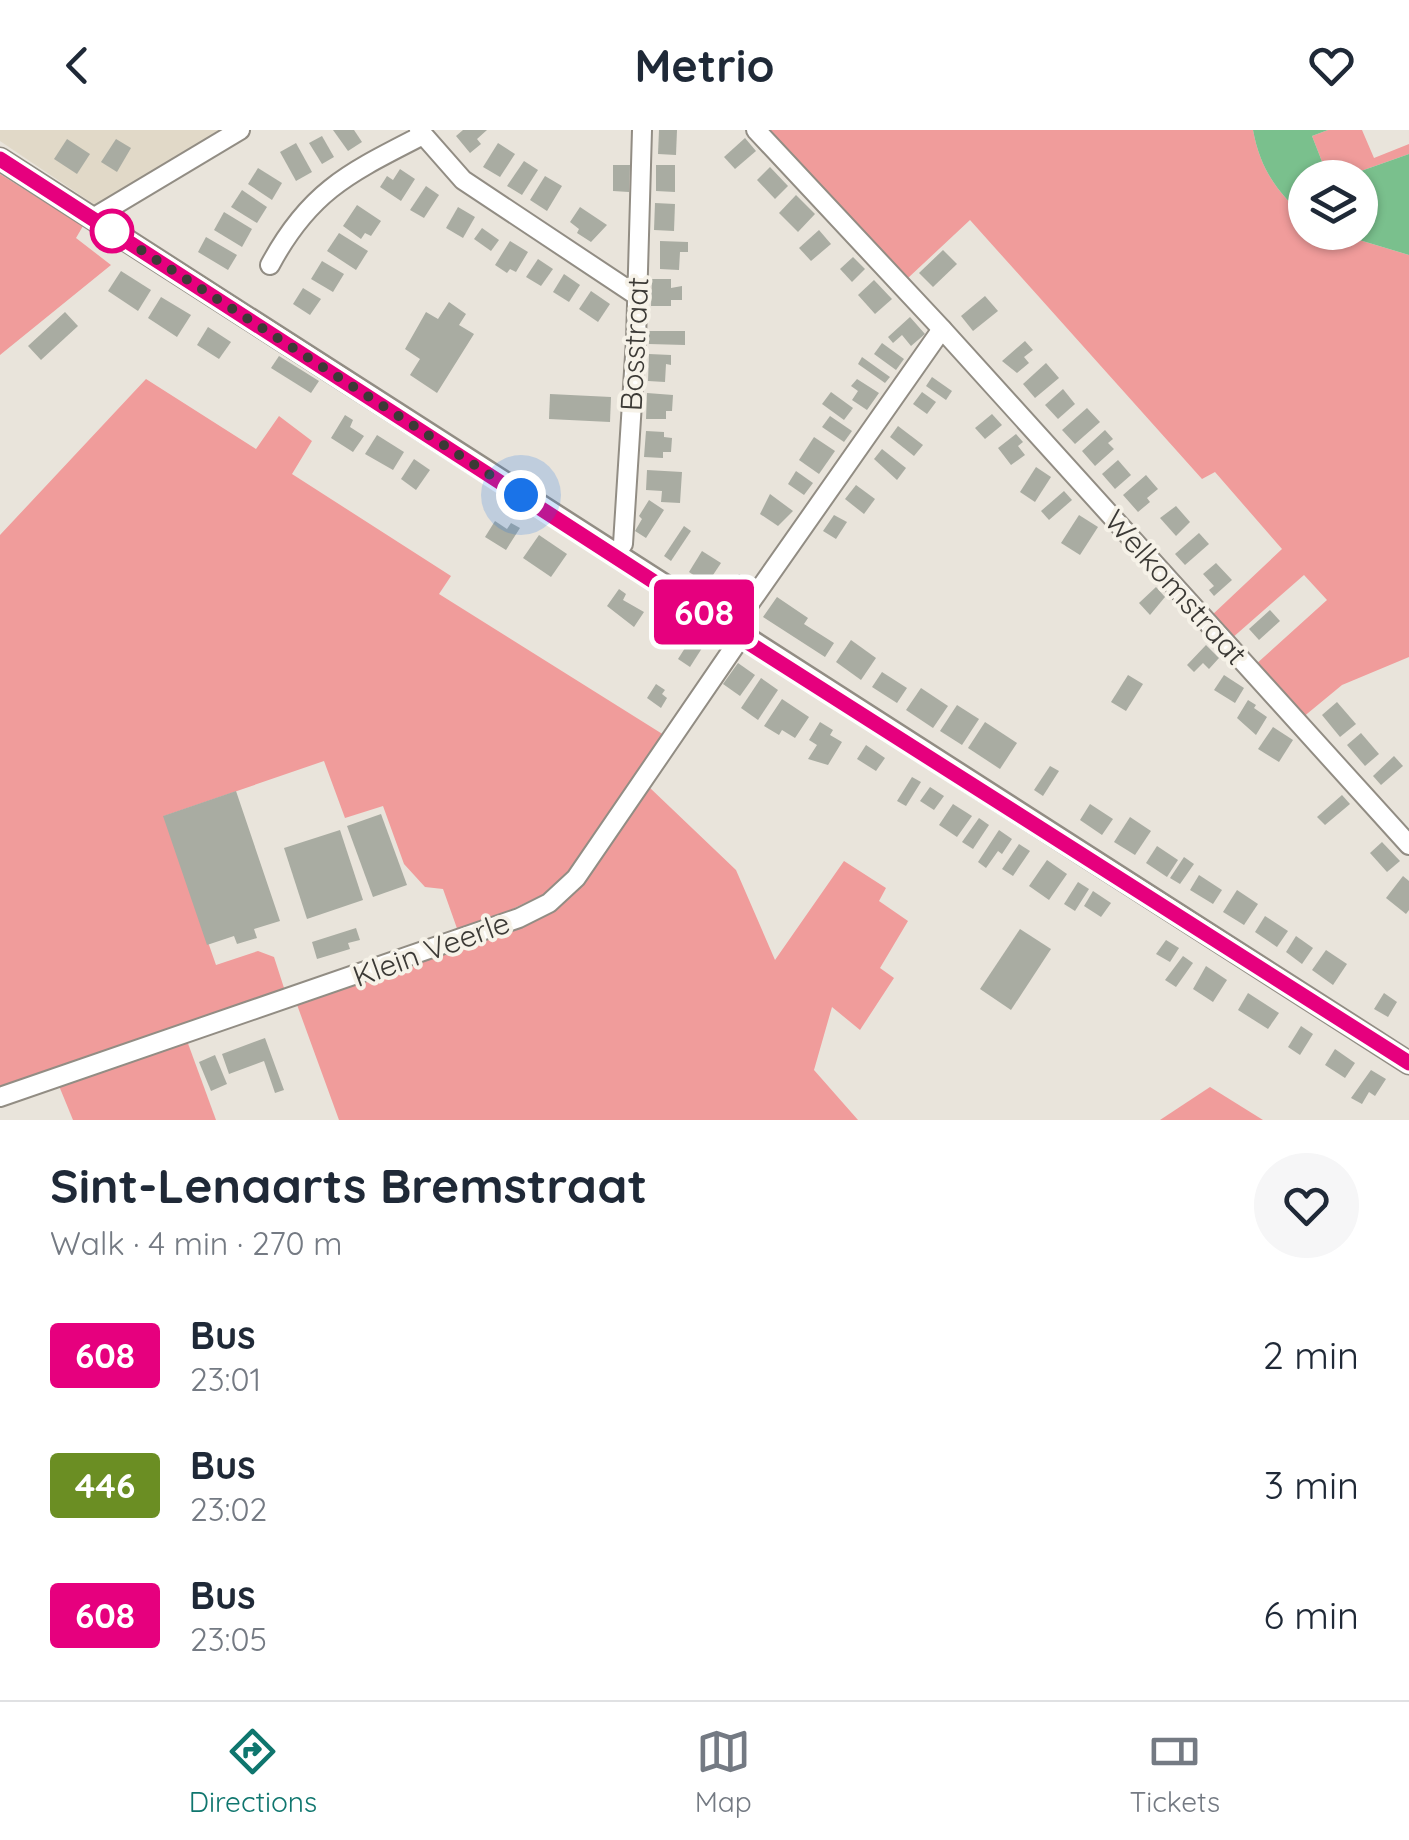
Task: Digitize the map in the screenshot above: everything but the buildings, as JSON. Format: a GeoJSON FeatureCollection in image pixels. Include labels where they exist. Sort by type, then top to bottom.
{"type":"FeatureCollection","features":[{"type":"Feature","properties":{"kind":"main road"},"geometry":{"type":"LineString","coordinates":[[0,159],[1409,1063]]}},
{"type":"Feature","properties":{"kind":"street"},"geometry":{"type":"LineString","coordinates":[[93,218],[240,130]]}},
{"type":"Feature","properties":{"kind":"street","name":"Bosstraat"},"geometry":{"type":"LineString","coordinates":[[616,554],[623,544],[642,130]]}},
{"type":"Feature","properties":{"kind":"street","name":"Welkomstraat"},"geometry":{"type":"LineString","coordinates":[[756,130],[942,329],[1409,845]]}},
{"type":"Feature","properties":{"kind":"street"},"geometry":{"type":"LineString","coordinates":[[270,265],[287,234],[311,204],[343,177],[421,132],[463,180],[636,295]]}},
{"type":"Feature","properties":{"kind":"street"},"geometry":{"type":"LineString","coordinates":[[736,634],[942,329]]}},
{"type":"Feature","properties":{"kind":"street","name":"Klein Veerle"},"geometry":{"type":"LineString","coordinates":[[0,1097],[324,988],[550,904],[576,878],[736,634]]}},
{"type":"Feature","properties":{"kind":"shaded area"},"geometry":{"type":"Polygon","coordinates":[[[0,130],[222,130],[95,205],[0,141],[0,130]]]}},
{"type":"Feature","properties":{"kind":"shaded area"},"geometry":{"type":"Polygon","coordinates":[[[768,130],[1253,130],[1271,178],[1288,200],[1288,250],[1378,250],[1378,246],[1409,255],[1409,657],[1342,685],[1302,718],[1255,665],[1327,600],[1304,575],[1231,639],[1211,616],[1282,549],[1215,472],[1202,479],[970,220],[908,278],[768,130]]]}},
{"type":"Feature","properties":{"kind":"shaded area"},"geometry":{"type":"Polygon","coordinates":[[[1253,130],[1328,130],[1312,136],[1321,160],[1288,160],[1288,200],[1260,156],[1253,130]]]}},
{"type":"Feature","properties":{"kind":"shaded area"},"geometry":{"type":"Polygon","coordinates":[[[1328,130],[1362,130],[1374,158],[1409,144],[1409,154],[1378,165],[1378,160],[1321,160],[1312,136],[1328,130]]]}},
{"type":"Feature","properties":{"kind":"shaded area"},"geometry":{"type":"Polygon","coordinates":[[[1409,154],[1409,255],[1378,246],[1378,165],[1409,154]]]}},
{"type":"Feature","properties":{"kind":"shaded area"},"geometry":{"type":"Polygon","coordinates":[[[0,174],[83,226],[76,238],[111,265],[0,355],[0,174]]]}},
{"type":"Feature","properties":{"kind":"shaded area"},"geometry":{"type":"Polygon","coordinates":[[[146,379],[256,449],[279,416],[312,441],[292,474],[451,576],[439,594],[664,735],[557,888],[459,934],[443,889],[425,887],[404,864],[383,806],[345,818],[324,761],[164,816],[216,965],[258,951],[274,957],[285,991],[0,1089],[0,535],[146,379]]]}},
{"type":"Feature","properties":{"kind":"shaded area"},"geometry":{"type":"Polygon","coordinates":[[[649,787],[736,870],[775,960],[844,861],[886,888],[879,901],[908,921],[880,968],[894,978],[860,1030],[832,1007],[814,1070],[858,1120],[339,1120],[296,1002],[556,908],[568,900],[649,787]]]}},
{"type":"Feature","properties":{"kind":"shaded area"},"geometry":{"type":"Polygon","coordinates":[[[186,1038],[216,1120],[73,1120],[57,1081],[186,1038]]]}},
{"type":"Feature","properties":{"kind":"shaded area"},"geometry":{"type":"Polygon","coordinates":[[[1210,1087],[1263,1120],[1160,1120],[1210,1087]]]}},
{"type":"Feature","properties":{"kind":"bus line","name":"608"},"geometry":{"type":"LineString","coordinates":[[0,159],[741,638],[1409,1063]]}},
{"type":"Feature","properties":{"kind":"route"},"geometry":{"type":"LineString","coordinates":[[112,231],[104,226],[521,495]]}}]}
